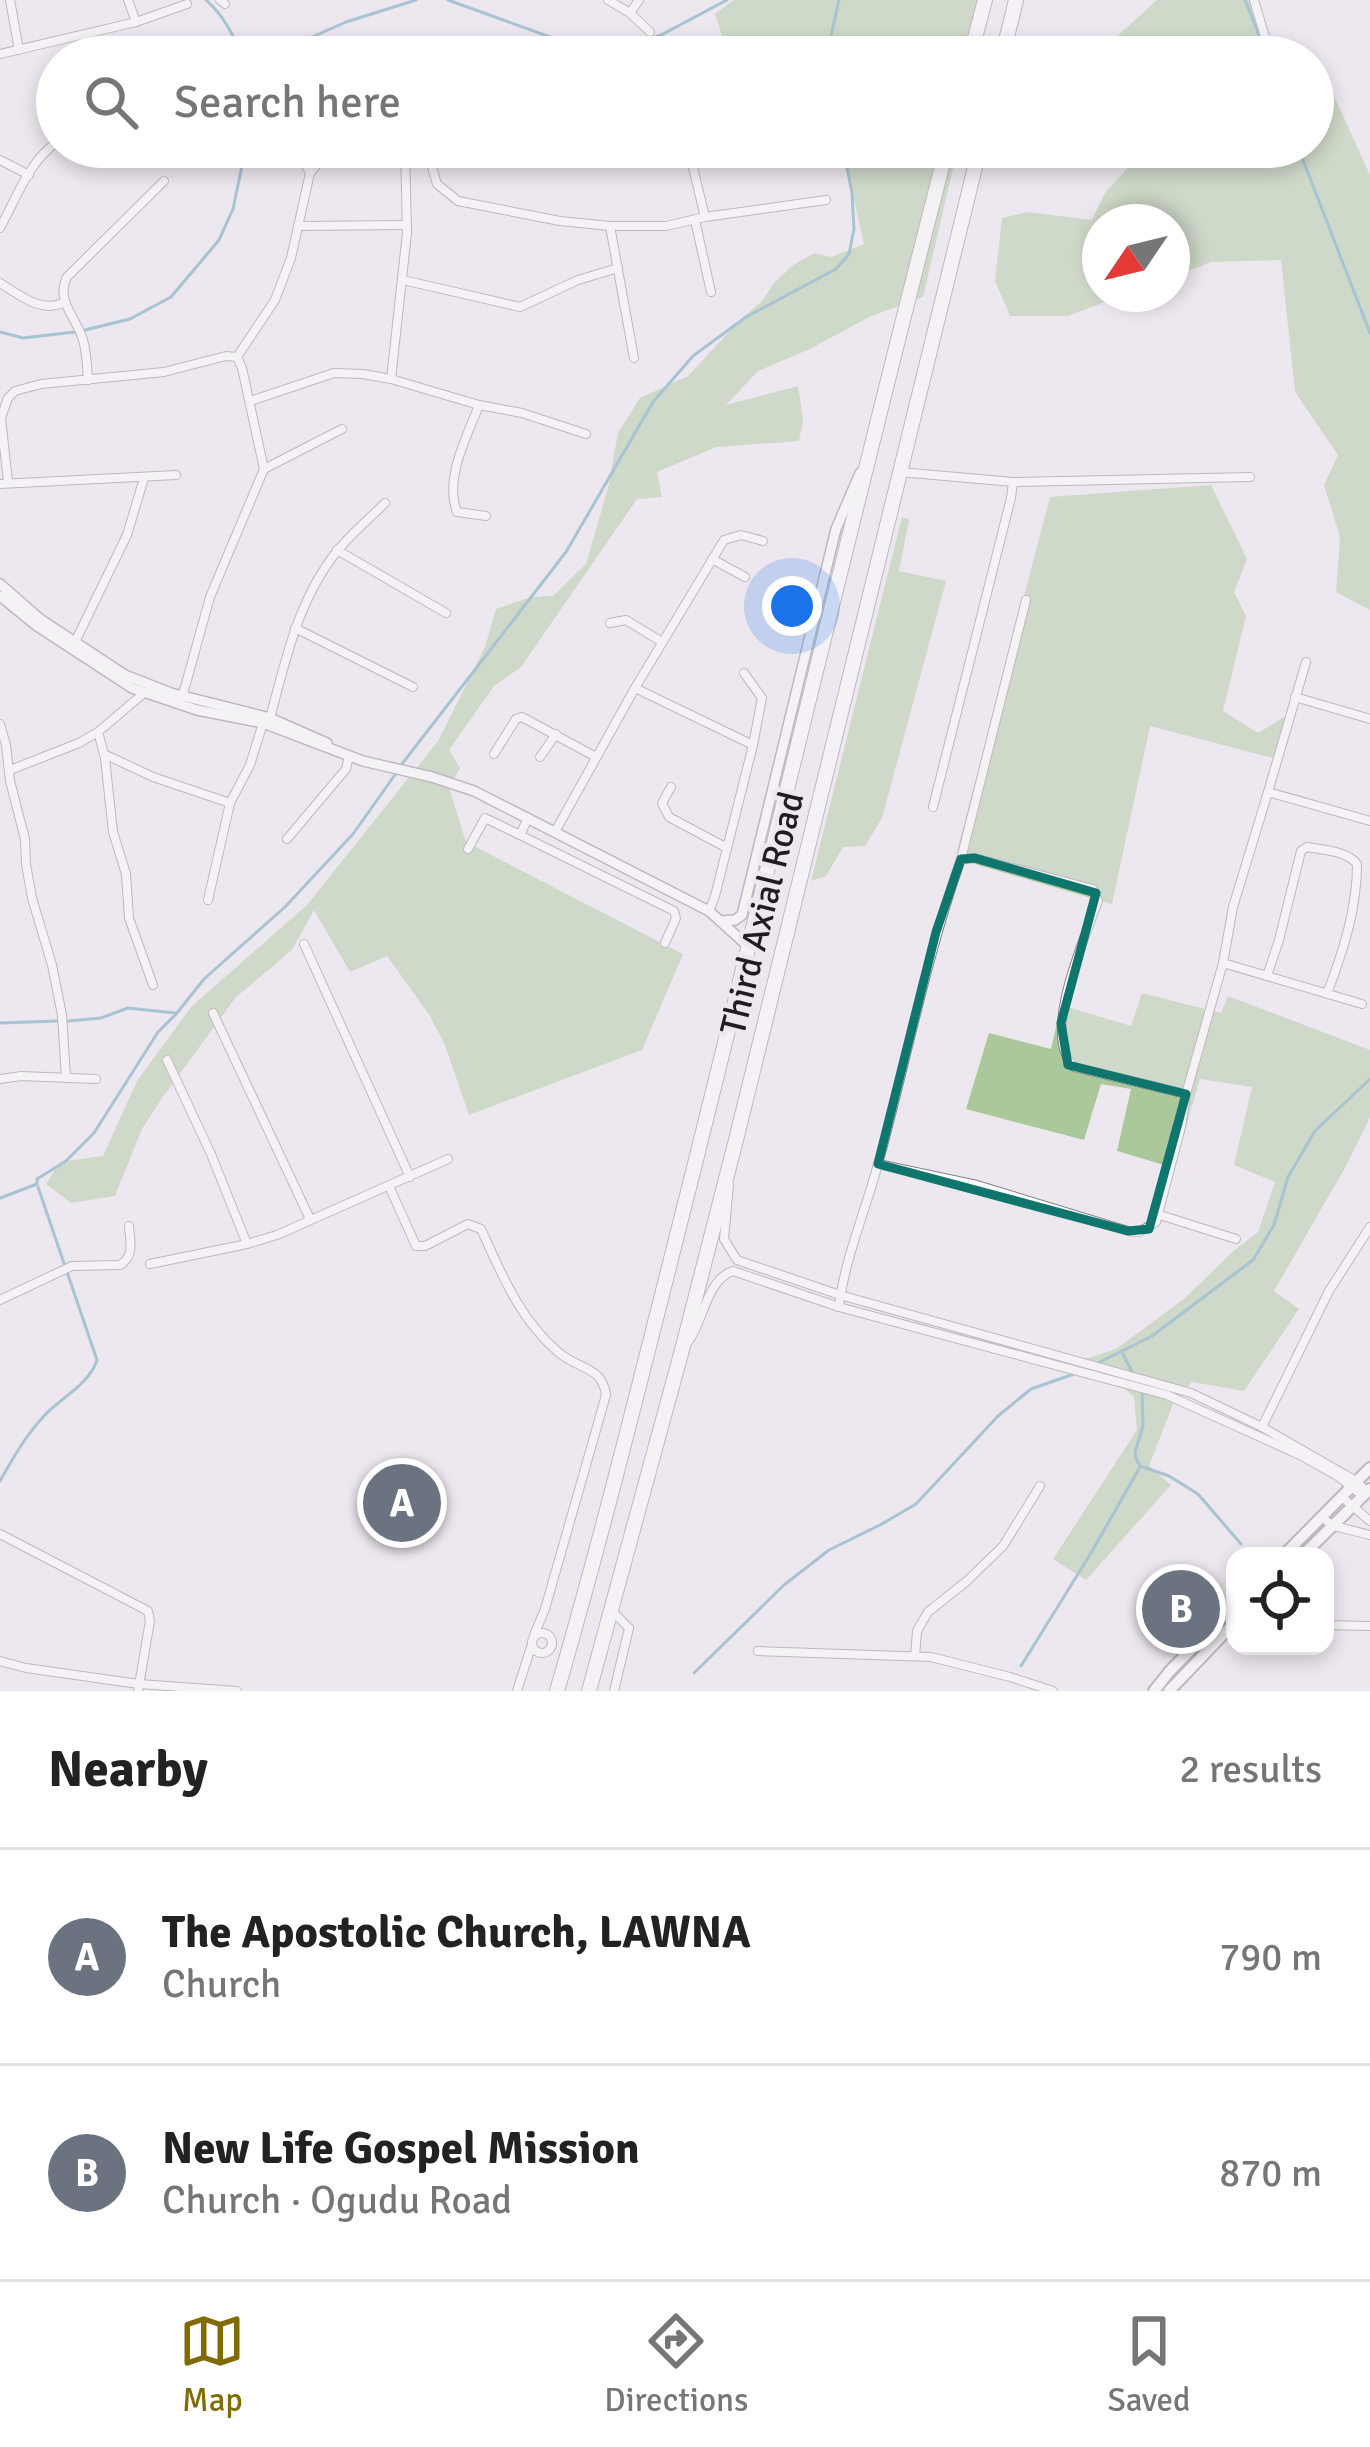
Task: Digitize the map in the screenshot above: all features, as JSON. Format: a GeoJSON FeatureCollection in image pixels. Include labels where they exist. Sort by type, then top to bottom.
{"type":"FeatureCollection","features":[{"type":"Feature","properties":{"kind":"highway"},"geometry":{"type":"LineString","coordinates":[[976,36],[985,0]]}},
{"type":"Feature","properties":{"kind":"highway"},"geometry":{"type":"LineString","coordinates":[[1007,36],[1016,0]]}},
{"type":"Feature","properties":{"kind":"highway","name":"Third Axial Road"},"geometry":{"type":"LineString","coordinates":[[557,1691],[750,947],[942,168]]}},
{"type":"Feature","properties":{"kind":"highway","name":"Third Axial Road"},"geometry":{"type":"LineString","coordinates":[[589,1691],[682,1350],[975,168]]}},
{"type":"Feature","properties":{"kind":"main road"},"geometry":{"type":"LineString","coordinates":[[1292,1547],[1370,1468]]}},
{"type":"Feature","properties":{"kind":"main road"},"geometry":{"type":"LineString","coordinates":[[1312,1547],[1367,1492]]}},
{"type":"Feature","properties":{"kind":"main road"},"geometry":{"type":"LineString","coordinates":[[1154,1691],[1226,1613]]}},
{"type":"Feature","properties":{"kind":"main road"},"geometry":{"type":"LineString","coordinates":[[1169,1691],[1226,1632]]}},
{"type":"Feature","properties":{"kind":"street"},"geometry":{"type":"LineString","coordinates":[[10,0],[19,50]]}},
{"type":"Feature","properties":{"kind":"street"},"geometry":{"type":"LineString","coordinates":[[128,0],[136,22]]}},
{"type":"Feature","properties":{"kind":"street"},"geometry":{"type":"LineString","coordinates":[[608,0],[650,32]]}},
{"type":"Feature","properties":{"kind":"street"},"geometry":{"type":"LineString","coordinates":[[630,13],[639,0]]}},
{"type":"Feature","properties":{"kind":"street"},"geometry":{"type":"LineString","coordinates":[[1254,0],[1265,36]]}},
{"type":"Feature","properties":{"kind":"street"},"geometry":{"type":"LineString","coordinates":[[78,36],[187,4]]}},
{"type":"Feature","properties":{"kind":"street"},"geometry":{"type":"LineString","coordinates":[[0,55],[36,46]]}},
{"type":"Feature","properties":{"kind":"street"},"geometry":{"type":"LineString","coordinates":[[0,160],[29,175]]}},
{"type":"Feature","properties":{"kind":"street"},"geometry":{"type":"LineString","coordinates":[[0,228],[36,164]]}},
{"type":"Feature","properties":{"kind":"street"},"geometry":{"type":"LineString","coordinates":[[308,168],[310,172]]}},
{"type":"Feature","properties":{"kind":"street"},"geometry":{"type":"LineString","coordinates":[[237,357],[275,300],[314,168]]}},
{"type":"Feature","properties":{"kind":"street"},"geometry":{"type":"LineString","coordinates":[[391,379],[407,225],[406,168]]}},
{"type":"Feature","properties":{"kind":"street"},"geometry":{"type":"LineString","coordinates":[[432,168],[437,184],[458,202],[610,226],[666,226],[826,200]]}},
{"type":"Feature","properties":{"kind":"street"},"geometry":{"type":"LineString","coordinates":[[692,168],[711,292]]}},
{"type":"Feature","properties":{"kind":"street"},"geometry":{"type":"LineString","coordinates":[[88,380],[82,338],[64,302],[62,287],[164,181]]}},
{"type":"Feature","properties":{"kind":"street"},"geometry":{"type":"LineString","coordinates":[[298,226],[407,225]]}},
{"type":"Feature","properties":{"kind":"street"},"geometry":{"type":"LineString","coordinates":[[610,226],[634,358]]}},
{"type":"Feature","properties":{"kind":"street"},"geometry":{"type":"LineString","coordinates":[[403,280],[520,307],[578,280],[618,268]]}},
{"type":"Feature","properties":{"kind":"street"},"geometry":{"type":"LineString","coordinates":[[0,284],[40,306],[52,308],[64,302]]}},
{"type":"Feature","properties":{"kind":"street"},"geometry":{"type":"LineString","coordinates":[[181,700],[209,597],[264,470],[237,357]]}},
{"type":"Feature","properties":{"kind":"street"},"geometry":{"type":"LineString","coordinates":[[176,475],[4,483],[1,418],[8,398],[25,386],[164,372],[237,357]]}},
{"type":"Feature","properties":{"kind":"street"},"geometry":{"type":"LineString","coordinates":[[250,401],[334,373],[391,379],[586,434]]}},
{"type":"Feature","properties":{"kind":"street"},"geometry":{"type":"LineString","coordinates":[[479,405],[454,469],[453,506],[457,512],[487,516]]}},
{"type":"Feature","properties":{"kind":"street"},"geometry":{"type":"LineString","coordinates":[[264,470],[343,428]]}},
{"type":"Feature","properties":{"kind":"street"},"geometry":{"type":"LineString","coordinates":[[721,921],[742,915],[836,529],[867,457]]}},
{"type":"Feature","properties":{"kind":"street"},"geometry":{"type":"LineString","coordinates":[[900,472],[1012,482],[1250,477]]}},
{"type":"Feature","properties":{"kind":"street"},"geometry":{"type":"LineString","coordinates":[[75,642],[127,535],[143,478]]}},
{"type":"Feature","properties":{"kind":"street"},"geometry":{"type":"LineString","coordinates":[[933,807],[1012,482]]}},
{"type":"Feature","properties":{"kind":"street"},"geometry":{"type":"LineString","coordinates":[[208,900],[230,802],[250,765],[305,601],[338,550],[386,503]]}},
{"type":"Feature","properties":{"kind":"street"},"geometry":{"type":"LineString","coordinates":[[556,830],[724,540],[741,535],[763,541]]}},
{"type":"Feature","properties":{"kind":"street"},"geometry":{"type":"LineString","coordinates":[[338,550],[446,613]]}},
{"type":"Feature","properties":{"kind":"street"},"geometry":{"type":"LineString","coordinates":[[712,559],[745,577]]}},
{"type":"Feature","properties":{"kind":"street"},"geometry":{"type":"LineString","coordinates":[[0,584],[40,619],[125,675],[181,700]]}},
{"type":"Feature","properties":{"kind":"street"},"geometry":{"type":"LineString","coordinates":[[0,596],[37,626],[144,693],[266,720],[348,756],[474,791],[709,911],[750,947]]}},
{"type":"Feature","properties":{"kind":"street"},"geometry":{"type":"LineString","coordinates":[[839,1307],[936,932],[962,859],[1026,600]]}},
{"type":"Feature","properties":{"kind":"street"},"geometry":{"type":"LineString","coordinates":[[610,623],[626,620],[662,642]]}},
{"type":"Feature","properties":{"kind":"street"},"geometry":{"type":"LineString","coordinates":[[295,628],[413,687]]}},
{"type":"Feature","properties":{"kind":"street"},"geometry":{"type":"LineString","coordinates":[[878,1164],[977,1185],[1128,1231],[1149,1228],[1160,1216],[1233,907],[1306,662]]}},
{"type":"Feature","properties":{"kind":"street"},"geometry":{"type":"LineString","coordinates":[[709,911],[762,698],[744,673]]}},
{"type":"Feature","properties":{"kind":"street"},"geometry":{"type":"LineString","coordinates":[[635,688],[753,745]]}},
{"type":"Feature","properties":{"kind":"street"},"geometry":{"type":"LineString","coordinates":[[10,770],[98,732],[144,693]]}},
{"type":"Feature","properties":{"kind":"street"},"geometry":{"type":"LineString","coordinates":[[1295,697],[1370,719]]}},
{"type":"Feature","properties":{"kind":"street"},"geometry":{"type":"LineString","coordinates":[[494,754],[522,716],[596,757]]}},
{"type":"Feature","properties":{"kind":"street"},"geometry":{"type":"LineString","coordinates":[[0,724],[25,839],[29,881],[62,1015],[66,1078]]}},
{"type":"Feature","properties":{"kind":"street"},"geometry":{"type":"LineString","coordinates":[[98,732],[113,832],[128,887],[129,919],[153,985]]}},
{"type":"Feature","properties":{"kind":"street"},"geometry":{"type":"LineString","coordinates":[[540,757],[556,734]]}},
{"type":"Feature","properties":{"kind":"street"},"geometry":{"type":"LineString","coordinates":[[104,754],[153,777],[230,802]]}},
{"type":"Feature","properties":{"kind":"street"},"geometry":{"type":"LineString","coordinates":[[287,838],[346,769],[348,756]]}},
{"type":"Feature","properties":{"kind":"street"},"geometry":{"type":"LineString","coordinates":[[671,787],[662,803],[669,817],[727,848]]}},
{"type":"Feature","properties":{"kind":"street"},"geometry":{"type":"LineString","coordinates":[[1268,792],[1370,821]]}},
{"type":"Feature","properties":{"kind":"street"},"geometry":{"type":"LineString","coordinates":[[468,849],[485,818],[674,911],[676,918],[665,944]]}},
{"type":"Feature","properties":{"kind":"street"},"geometry":{"type":"LineString","coordinates":[[520,835],[528,818]]}},
{"type":"Feature","properties":{"kind":"street"},"geometry":{"type":"LineString","coordinates":[[1267,976],[1300,851],[1307,848],[1352,857],[1357,864],[1354,907],[1327,994]]}},
{"type":"Feature","properties":{"kind":"street"},"geometry":{"type":"LineString","coordinates":[[962,859],[975,858],[1093,889],[1098,901],[1060,1023],[1065,1056],[1074,1067],[1186,1094]]}},
{"type":"Feature","properties":{"kind":"street"},"geometry":{"type":"LineString","coordinates":[[304,944],[410,1177]]}},
{"type":"Feature","properties":{"kind":"street"},"geometry":{"type":"LineString","coordinates":[[1222,963],[1362,1004]]}},
{"type":"Feature","properties":{"kind":"street"},"geometry":{"type":"LineString","coordinates":[[213,1013],[310,1220]]}},
{"type":"Feature","properties":{"kind":"street"},"geometry":{"type":"LineString","coordinates":[[167,1060],[247,1244]]}},
{"type":"Feature","properties":{"kind":"street"},"geometry":{"type":"LineString","coordinates":[[0,1079],[96,1079]]}},
{"type":"Feature","properties":{"kind":"street"},"geometry":{"type":"LineString","coordinates":[[150,1264],[277,1235],[448,1160]]}},
{"type":"Feature","properties":{"kind":"street"},"geometry":{"type":"LineString","coordinates":[[728,1166],[724,1239],[737,1260],[1076,1365],[1191,1393],[1262,1427],[1367,1492]]}},
{"type":"Feature","properties":{"kind":"street"},"geometry":{"type":"LineString","coordinates":[[389,1186],[416,1246],[468,1224],[481,1229],[501,1278],[524,1315],[562,1355],[604,1382],[606,1395],[535,1644],[517,1691]]}},
{"type":"Feature","properties":{"kind":"street"},"geometry":{"type":"LineString","coordinates":[[1160,1216],[1235,1239]]}},
{"type":"Feature","properties":{"kind":"street"},"geometry":{"type":"LineString","coordinates":[[0,1300],[68,1268],[127,1261],[130,1226]]}},
{"type":"Feature","properties":{"kind":"street"},"geometry":{"type":"LineString","coordinates":[[1262,1427],[1329,1292],[1370,1227]]}},
{"type":"Feature","properties":{"kind":"street"},"geometry":{"type":"LineString","coordinates":[[682,1350],[697,1331],[722,1274],[733,1271],[839,1307],[1076,1365]]}},
{"type":"Feature","properties":{"kind":"street"},"geometry":{"type":"LineString","coordinates":[[1168,1390],[1354,1484]]}},
{"type":"Feature","properties":{"kind":"street"},"geometry":{"type":"LineString","coordinates":[[915,1656],[917,1631],[928,1612],[1003,1546],[1040,1486]]}},
{"type":"Feature","properties":{"kind":"street"},"geometry":{"type":"LineString","coordinates":[[1342,1497],[1370,1521]]}},
{"type":"Feature","properties":{"kind":"street"},"geometry":{"type":"LineString","coordinates":[[1322,1518],[1370,1535]]}},
{"type":"Feature","properties":{"kind":"street"},"geometry":{"type":"LineString","coordinates":[[0,1534],[148,1611],[139,1688]]}},
{"type":"Feature","properties":{"kind":"street"},"geometry":{"type":"LineString","coordinates":[[545,1609],[549,1640]]}},
{"type":"Feature","properties":{"kind":"street"},"geometry":{"type":"LineString","coordinates":[[611,1610],[628,1628],[614,1691]]}},
{"type":"Feature","properties":{"kind":"street"},"geometry":{"type":"LineString","coordinates":[[1334,1625],[1370,1626]]}},
{"type":"Feature","properties":{"kind":"street"},"geometry":{"type":"LineString","coordinates":[[535,1644],[575,1630]]}},
{"type":"Feature","properties":{"kind":"street"},"geometry":{"type":"LineString","coordinates":[[535,1644],[541,1632],[567,1655]]}},
{"type":"Feature","properties":{"kind":"street"},"geometry":{"type":"LineString","coordinates":[[758,1651],[915,1656],[1010,1676],[1053,1691]]}},
{"type":"Feature","properties":{"kind":"street"},"geometry":{"type":"LineString","coordinates":[[0,1661],[139,1688],[237,1691]]}},
{"type":"Feature","properties":{"kind":"highlighted area"},"geometry":{"type":"Polygon","coordinates":[[[975,858],[1096,893],[1061,1023],[1068,1065],[1186,1094],[1149,1229],[1128,1231],[878,1164],[936,932],[961,859],[975,858]]]}},
{"type":"Feature","properties":{"kind":"green space"},"geometry":{"type":"Polygon","coordinates":[[[734,0],[989,0],[981,36],[722,36],[715,14],[734,0]]]}},
{"type":"Feature","properties":{"kind":"green space"},"geometry":{"type":"Polygon","coordinates":[[[1157,0],[1250,0],[1261,36],[1117,36],[1157,0]]]}},
{"type":"Feature","properties":{"kind":"green space"},"geometry":{"type":"Polygon","coordinates":[[[1334,96],[1370,175],[1370,610],[1336,592],[1340,537],[1324,485],[1338,455],[1295,392],[1281,260],[1211,262],[1190,270],[1190,204],[1100,204],[1128,168],[1334,168],[1334,96]]]}},
{"type":"Feature","properties":{"kind":"green space"},"geometry":{"type":"Polygon","coordinates":[[[847,168],[953,168],[923,297],[869,317],[758,371],[726,405],[798,386],[803,420],[799,441],[716,447],[657,472],[662,497],[637,499],[521,667],[494,686],[449,750],[460,768],[449,788],[466,842],[683,954],[642,1050],[469,1115],[445,1045],[387,956],[350,972],[314,910],[292,950],[236,997],[162,1098],[142,1129],[115,1196],[71,1203],[46,1184],[60,1162],[103,1156],[137,1081],[191,1007],[307,905],[438,741],[485,647],[496,609],[531,597],[553,596],[586,564],[618,433],[640,398],[688,376],[792,266],[814,253],[831,257],[864,244],[847,168]]]}},
{"type":"Feature","properties":{"kind":"green space"},"geometry":{"type":"Polygon","coordinates":[[[1027,212],[1082,219],[1082,311],[1068,316],[1010,316],[995,281],[1002,218],[1027,212]]]}},
{"type":"Feature","properties":{"kind":"green space"},"geometry":{"type":"Polygon","coordinates":[[[1211,485],[1247,559],[1234,592],[1246,616],[1223,711],[1258,733],[1289,714],[1277,759],[1150,726],[1112,904],[978,865],[957,851],[1050,497],[1211,485]]]}},
{"type":"Feature","properties":{"kind":"green space"},"geometry":{"type":"Polygon","coordinates":[[[902,517],[909,520],[899,571],[946,581],[882,818],[865,846],[843,847],[826,876],[811,881],[902,517]]]}},
{"type":"Feature","properties":{"kind":"green space"},"geometry":{"type":"Polygon","coordinates":[[[1142,993],[1221,1013],[1228,996],[1370,1050],[1370,1117],[1274,1291],[1299,1309],[1244,1391],[1192,1382],[1175,1399],[1149,1466],[1171,1485],[1086,1580],[1053,1559],[1137,1430],[1134,1397],[1110,1376],[1085,1379],[1083,1360],[1116,1349],[1185,1298],[1258,1232],[1275,1182],[1234,1165],[1252,1087],[1200,1079],[1174,1168],[1117,1151],[1131,1089],[1101,1084],[1084,1140],[966,1109],[989,1033],[1051,1049],[1061,1005],[1131,1026],[1142,993]]]}},
{"type":"Feature","properties":{"kind":"waterway"},"geometry":{"type":"LineString","coordinates":[[206,0],[233,36]]}},
{"type":"Feature","properties":{"kind":"waterway"},"geometry":{"type":"LineString","coordinates":[[314,36],[416,0]]}},
{"type":"Feature","properties":{"kind":"waterway"},"geometry":{"type":"LineString","coordinates":[[448,0],[547,36]]}},
{"type":"Feature","properties":{"kind":"waterway"},"geometry":{"type":"LineString","coordinates":[[658,36],[727,0]]}},
{"type":"Feature","properties":{"kind":"waterway"},"geometry":{"type":"LineString","coordinates":[[831,36],[839,0]]}},
{"type":"Feature","properties":{"kind":"waterway"},"geometry":{"type":"LineString","coordinates":[[1245,0],[1259,36]]}},
{"type":"Feature","properties":{"kind":"waterway"},"geometry":{"type":"LineString","coordinates":[[85,330],[130,319],[171,297],[219,240],[233,209],[242,168]]}},
{"type":"Feature","properties":{"kind":"waterway"},"geometry":{"type":"LineString","coordinates":[[402,764],[566,552],[653,402],[693,356],[746,317],[836,269],[849,254],[854,229],[847,168]]}},
{"type":"Feature","properties":{"kind":"waterway"},"geometry":{"type":"LineString","coordinates":[[1306,168],[1370,333]]}},
{"type":"Feature","properties":{"kind":"waterway"},"geometry":{"type":"LineString","coordinates":[[0,332],[23,338],[75,332]]}},
{"type":"Feature","properties":{"kind":"waterway"},"geometry":{"type":"LineString","coordinates":[[0,1198],[37,1184],[37,1179],[66,1161],[94,1133],[158,1032],[204,979],[285,907],[353,834],[397,772]]}},
{"type":"Feature","properties":{"kind":"waterway"},"geometry":{"type":"LineString","coordinates":[[68,1021],[101,1018],[128,1008],[175,1013]]}},
{"type":"Feature","properties":{"kind":"waterway"},"geometry":{"type":"LineString","coordinates":[[0,1023],[58,1021]]}},
{"type":"Feature","properties":{"kind":"waterway"},"geometry":{"type":"LineString","coordinates":[[1100,1362],[1152,1336],[1253,1260],[1274,1225],[1288,1177],[1315,1131],[1370,1079]]}},
{"type":"Feature","properties":{"kind":"waterway"},"geometry":{"type":"LineString","coordinates":[[0,1481],[37,1423],[81,1384],[97,1360],[38,1187]]}},
{"type":"Feature","properties":{"kind":"waterway"},"geometry":{"type":"LineString","coordinates":[[1123,1354],[1132,1372]]}},
{"type":"Feature","properties":{"kind":"waterway"},"geometry":{"type":"LineString","coordinates":[[694,1673],[784,1585],[829,1550],[916,1504],[998,1416],[1031,1389],[1074,1374]]}},
{"type":"Feature","properties":{"kind":"waterway"},"geometry":{"type":"LineString","coordinates":[[1142,1392],[1143,1426],[1135,1452],[1140,1466],[1169,1476],[1198,1494],[1241,1544]]}},
{"type":"Feature","properties":{"kind":"waterway"},"geometry":{"type":"LineString","coordinates":[[1021,1666],[1140,1467]]}},
{"type":"Feature","properties":{"kind":"place","name":"The Apostolic Church, LAWNA"},"geometry":{"type":"Point","coordinates":[402,1503]}},
{"type":"Feature","properties":{"kind":"place","name":"New Life Gospel Mission"},"geometry":{"type":"Point","coordinates":[1181,1609]}}]}
